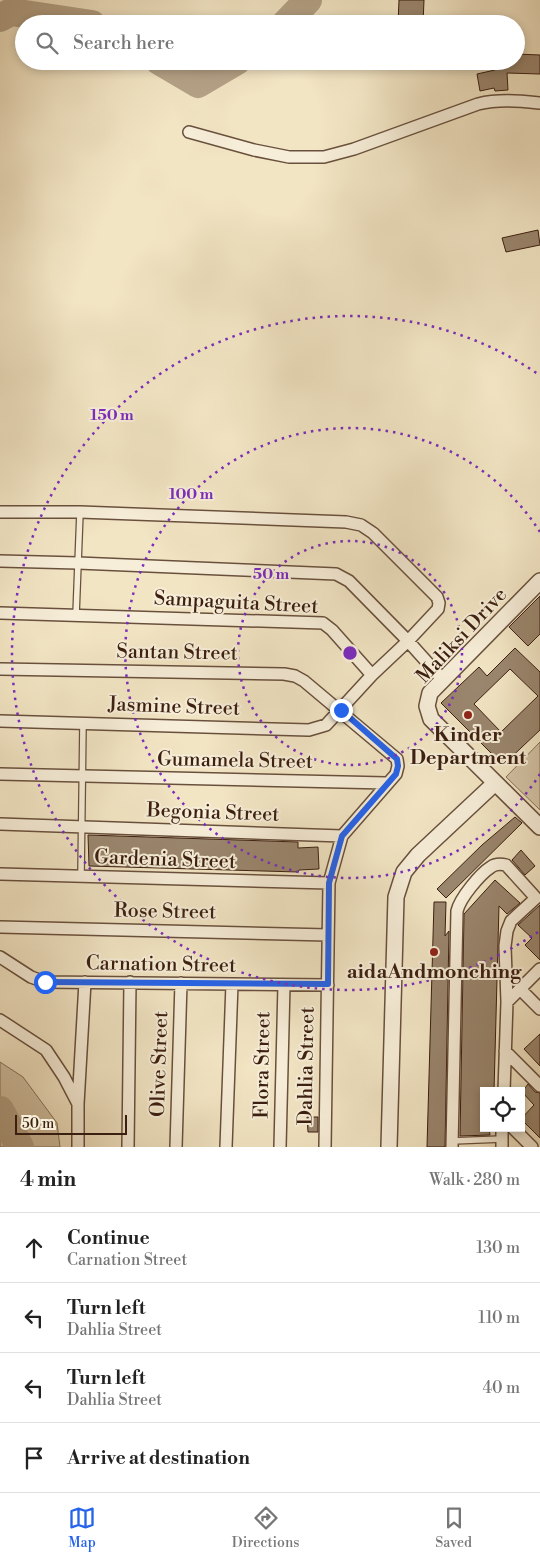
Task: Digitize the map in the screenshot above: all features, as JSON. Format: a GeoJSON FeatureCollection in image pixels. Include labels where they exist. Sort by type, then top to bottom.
{"type":"FeatureCollection","features":[{"type":"Feature","properties":{"kind":"street"},"geometry":{"type":"LineString","coordinates":[[189,132],[254,150],[288,157],[324,157],[354,149],[478,104],[507,100],[540,103]]}},
{"type":"Feature","properties":{"kind":"street"},"geometry":{"type":"LineString","coordinates":[[0,512],[80,512],[346,522],[361,525],[373,533],[437,597],[439,603],[438,609],[372,675],[341,710]]}},
{"type":"Feature","properties":{"kind":"street"},"geometry":{"type":"LineString","coordinates":[[0,561],[78,562],[336,574],[349,580],[443,680]]}},
{"type":"Feature","properties":{"kind":"street","name":"Maliksi Drive"},"geometry":{"type":"LineString","coordinates":[[540,582],[430,693],[427,706],[431,720],[540,827]]}},
{"type":"Feature","properties":{"kind":"street","name":"Sampaguita Street"},"geometry":{"type":"LineString","coordinates":[[0,613],[323,623],[332,630],[372,675]]}},
{"type":"Feature","properties":{"kind":"street","name":"Santan Street"},"geometry":{"type":"LineString","coordinates":[[0,669],[284,674],[295,676],[304,681],[341,710]]}},
{"type":"Feature","properties":{"kind":"street","name":"Jasmine Street"},"geometry":{"type":"LineString","coordinates":[[0,721],[309,730],[326,725],[341,710]]}},
{"type":"Feature","properties":{"kind":"street","name":"Dahlia Street"},"geometry":{"type":"LineString","coordinates":[[325,1147],[329,883],[342,836],[386,783],[396,774],[398,766],[397,759],[341,710]]}},
{"type":"Feature","properties":{"kind":"street","name":"Gumamela Street"},"geometry":{"type":"LineString","coordinates":[[0,774],[386,783]]}},
{"type":"Feature","properties":{"kind":"street"},"geometry":{"type":"LineString","coordinates":[[388,1147],[396,897],[404,872],[418,855],[495,782]]}},
{"type":"Feature","properties":{"kind":"street","name":"Begonia Street"},"geometry":{"type":"LineString","coordinates":[[0,824],[342,836]]}},
{"type":"Feature","properties":{"kind":"street"},"geometry":{"type":"LineString","coordinates":[[452,1144],[457,911],[459,903],[491,866],[499,864],[506,865],[538,896],[511,921],[506,931],[507,1002],[504,1087]]}},
{"type":"Feature","properties":{"kind":"street","name":"Gardenia Street"},"geometry":{"type":"LineString","coordinates":[[0,874],[329,883]]}},
{"type":"Feature","properties":{"kind":"street","name":"Rose Street"},"geometry":{"type":"LineString","coordinates":[[0,926],[328,935]]}},
{"type":"Feature","properties":{"kind":"street","name":"Carnation Street"},"geometry":{"type":"LineString","coordinates":[[0,957],[31,976],[45,982],[328,984]]}},
{"type":"Feature","properties":{"kind":"street"},"geometry":{"type":"LineString","coordinates":[[507,1002],[540,969]]}},
{"type":"Feature","properties":{"kind":"street"},"geometry":{"type":"LineString","coordinates":[[78,1147],[78,1104],[85,982]]}},
{"type":"Feature","properties":{"kind":"street"},"geometry":{"type":"LineString","coordinates":[[128,1147],[130,982]]}},
{"type":"Feature","properties":{"kind":"street","name":"Olive Street"},"geometry":{"type":"LineString","coordinates":[[176,1147],[182,983]]}},
{"type":"Feature","properties":{"kind":"street"},"geometry":{"type":"LineString","coordinates":[[226,1147],[232,984]]}},
{"type":"Feature","properties":{"kind":"street","name":"Flora Street"},"geometry":{"type":"LineString","coordinates":[[280,1147],[284,984]]}},
{"type":"Feature","properties":{"kind":"street"},"geometry":{"type":"LineString","coordinates":[[520,989],[540,1009]]}},
{"type":"Feature","properties":{"kind":"street"},"geometry":{"type":"LineString","coordinates":[[0,1020],[46,1050],[64,1077],[78,1104]]}},
{"type":"Feature","properties":{"kind":"street"},"geometry":{"type":"LineString","coordinates":[[505,1051],[540,1086]]}},
{"type":"Feature","properties":{"kind":"street"},"geometry":{"type":"LineString","coordinates":[[517,1132],[532,1147]]}},
{"type":"Feature","properties":{"kind":"lane"},"geometry":{"type":"LineString","coordinates":[[76,615],[80,512]]}},
{"type":"Feature","properties":{"kind":"lane"},"geometry":{"type":"LineString","coordinates":[[81,876],[83,722]]}},
{"type":"Feature","properties":{"kind":"lane"},"geometry":{"type":"LineString","coordinates":[[452,1144],[502,1138]]}},
{"type":"Feature","properties":{"kind":"shaded area"},"geometry":{"type":"Polygon","coordinates":[[[540,742],[540,810],[506,777],[540,742]]]}},
{"type":"Feature","properties":{"kind":"shaded area"},"geometry":{"type":"Polygon","coordinates":[[[0,1062],[23,1077],[57,1123],[60,1147],[0,1147],[0,1062]]]}},
{"type":"Feature","properties":{"kind":"building"},"geometry":{"type":"Polygon","coordinates":[[[399,0],[424,0],[423,15],[398,15],[399,0]]]}},
{"type":"Feature","properties":{"kind":"building"},"geometry":{"type":"Polygon","coordinates":[[[525,54],[540,55],[540,74],[507,73],[508,90],[495,91],[494,88],[480,91],[477,74],[495,70],[525,70],[525,54]]]}},
{"type":"Feature","properties":{"kind":"building"},"geometry":{"type":"Polygon","coordinates":[[[538,230],[540,245],[506,252],[502,238],[538,230]]]}},
{"type":"Feature","properties":{"kind":"building"},"geometry":{"type":"Polygon","coordinates":[[[540,596],[540,634],[528,646],[509,627],[540,596]]]}},
{"type":"Feature","properties":{"kind":"building"},"geometry":{"type":"Polygon","coordinates":[[[515,648],[540,672],[540,730],[503,765],[441,703],[479,667],[487,676],[515,648]],[[510,669],[474,704],[501,732],[538,696],[510,669]]]}},
{"type":"Feature","properties":{"kind":"building"},"geometry":{"type":"Polygon","coordinates":[[[515,817],[522,823],[446,898],[437,889],[482,845],[515,817]]]}},
{"type":"Feature","properties":{"kind":"building"},"geometry":{"type":"Polygon","coordinates":[[[88,835],[298,842],[298,848],[318,847],[319,869],[299,870],[298,872],[89,866],[88,835]]]}},
{"type":"Feature","properties":{"kind":"building"},"geometry":{"type":"Polygon","coordinates":[[[521,850],[535,866],[525,875],[512,860],[521,850]]]}},
{"type":"Feature","properties":{"kind":"building"},"geometry":{"type":"Polygon","coordinates":[[[495,880],[520,903],[507,914],[499,906],[494,1087],[480,1087],[480,1132],[490,1132],[490,1135],[460,1136],[464,914],[495,880]]]}},
{"type":"Feature","properties":{"kind":"building"},"geometry":{"type":"Polygon","coordinates":[[[434,902],[446,902],[445,936],[449,931],[445,1147],[427,1147],[434,902]]]}},
{"type":"Feature","properties":{"kind":"building"},"geometry":{"type":"Polygon","coordinates":[[[540,905],[540,960],[525,945],[532,938],[518,925],[540,905]]]}},
{"type":"Feature","properties":{"kind":"building"},"geometry":{"type":"Polygon","coordinates":[[[540,1034],[540,1066],[524,1049],[540,1034]]]}},
{"type":"Feature","properties":{"kind":"building"},"geometry":{"type":"Polygon","coordinates":[[[528,1084],[535,1092],[540,1093],[540,1138],[525,1123],[525,1115],[534,1105],[525,1095],[525,1088],[528,1084]]]}},
{"type":"Feature","properties":{"kind":"building"},"geometry":{"type":"Polygon","coordinates":[[[307,1117],[318,1117],[318,1132],[308,1132],[307,1117]]]}},
{"type":"Feature","properties":{"kind":"waterway"},"geometry":{"type":"LineString","coordinates":[[294,15],[308,0]]}},
{"type":"Feature","properties":{"kind":"waterway"},"geometry":{"type":"LineString","coordinates":[[0,18],[11,12],[31,15]]}},
{"type":"Feature","properties":{"kind":"waterway"},"geometry":{"type":"LineString","coordinates":[[174,70],[198,84],[222,70]]}},
{"type":"Feature","properties":{"kind":"waterway"},"geometry":{"type":"LineString","coordinates":[[0,1110],[20,1147]]}},
{"type":"Feature","properties":{"kind":"place","name":"Kinder Department"},"geometry":{"type":"Point","coordinates":[468,715]}},
{"type":"Feature","properties":{"kind":"place","name":"aidaAndmonching"},"geometry":{"type":"Point","coordinates":[434,952]}},
{"type":"Feature","properties":{"kind":"route"},"geometry":{"type":"LineString","coordinates":[[45,982],[328,984],[329,883],[342,836],[386,783],[396,774],[398,766],[397,759],[341,710]]}}]}
